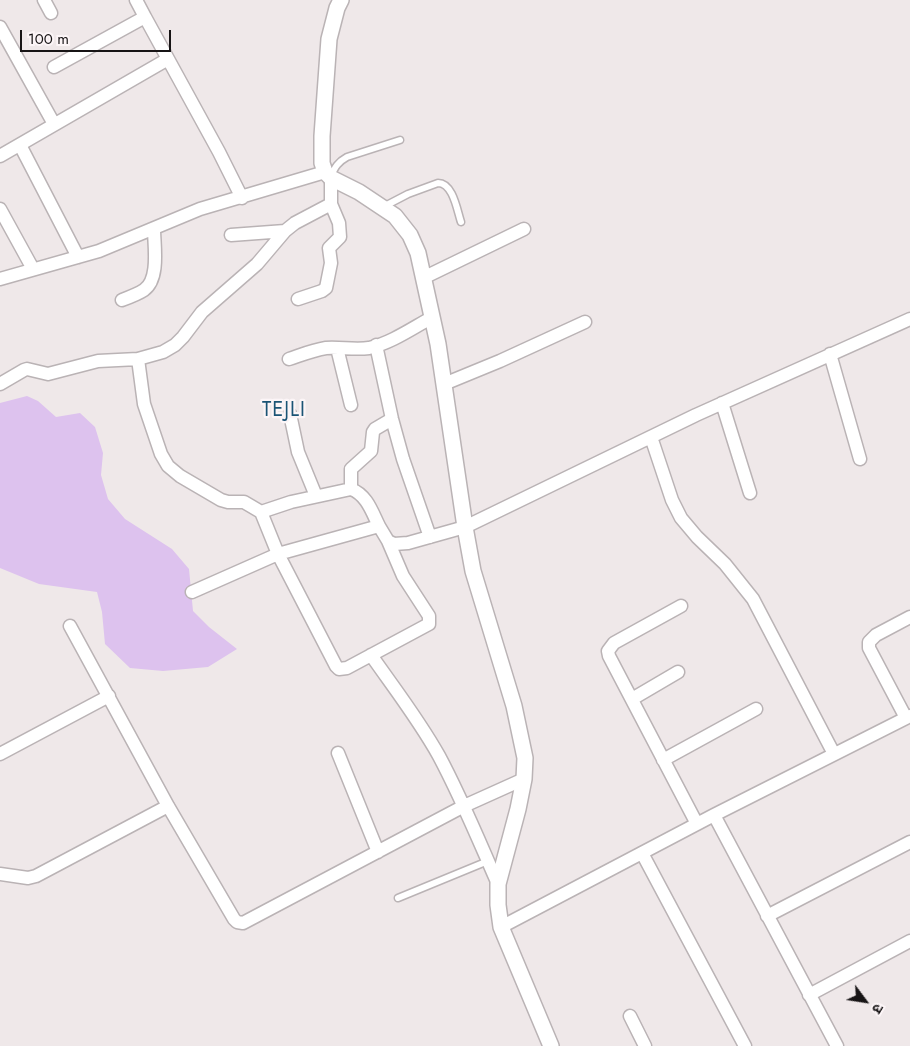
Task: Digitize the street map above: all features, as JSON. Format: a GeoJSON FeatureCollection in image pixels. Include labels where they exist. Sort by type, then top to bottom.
{"type":"FeatureCollection","features":[{"type":"Feature","properties":{"kind":"street"},"geometry":{"type":"LineString","coordinates":[[44,0],[51,14]]}},
{"type":"Feature","properties":{"kind":"street"},"geometry":{"type":"LineString","coordinates":[[136,0],[242,198]]}},
{"type":"Feature","properties":{"kind":"street"},"geometry":{"type":"LineString","coordinates":[[298,298],[326,288],[330,263],[329,248],[340,237],[339,223],[331,204],[328,175],[322,163],[322,136],[329,39],[340,0]]}},
{"type":"Feature","properties":{"kind":"street"},"geometry":{"type":"LineString","coordinates":[[54,67],[145,17]]}},
{"type":"Feature","properties":{"kind":"street"},"geometry":{"type":"LineString","coordinates":[[0,27],[54,124]]}},
{"type":"Feature","properties":{"kind":"street"},"geometry":{"type":"LineString","coordinates":[[2,151],[20,145],[168,59]]}},
{"type":"Feature","properties":{"kind":"street"},"geometry":{"type":"LineString","coordinates":[[20,145],[78,257]]}},
{"type":"Feature","properties":{"kind":"street"},"geometry":{"type":"LineString","coordinates":[[0,279],[99,252],[200,210],[328,175],[359,192],[395,216],[410,235],[418,253],[438,344],[473,571],[514,706],[525,758],[524,779],[498,884],[501,927],[551,1046]]}},
{"type":"Feature","properties":{"kind":"street"},"geometry":{"type":"LineString","coordinates":[[0,384],[24,370],[48,374],[98,361],[138,359],[163,352],[175,345],[202,312],[257,264],[295,223],[331,204]]}},
{"type":"Feature","properties":{"kind":"street"},"geometry":{"type":"LineString","coordinates":[[0,209],[33,269]]}},
{"type":"Feature","properties":{"kind":"street"},"geometry":{"type":"LineString","coordinates":[[122,300],[144,290],[153,279],[156,264],[154,229]]}},
{"type":"Feature","properties":{"kind":"street"},"geometry":{"type":"LineString","coordinates":[[423,278],[524,229]]}},
{"type":"Feature","properties":{"kind":"street"},"geometry":{"type":"LineString","coordinates":[[231,235],[285,232]]}},
{"type":"Feature","properties":{"kind":"street"},"geometry":{"type":"LineString","coordinates":[[289,359],[316,350],[352,349],[376,345],[404,334],[431,318]]}},
{"type":"Feature","properties":{"kind":"street"},"geometry":{"type":"LineString","coordinates":[[388,541],[400,544],[465,527],[722,403],[910,319]]}},
{"type":"Feature","properties":{"kind":"street"},"geometry":{"type":"LineString","coordinates":[[444,384],[525,351],[585,322]]}},
{"type":"Feature","properties":{"kind":"street"},"geometry":{"type":"LineString","coordinates":[[376,345],[403,459],[430,537]]}},
{"type":"Feature","properties":{"kind":"street"},"geometry":{"type":"LineString","coordinates":[[337,348],[351,405]]}},
{"type":"Feature","properties":{"kind":"street"},"geometry":{"type":"LineString","coordinates":[[830,354],[860,459]]}},
{"type":"Feature","properties":{"kind":"street"},"geometry":{"type":"LineString","coordinates":[[138,359],[144,404],[160,454],[168,466],[180,476],[221,500],[244,502],[261,512],[278,554],[339,669],[348,668],[429,624],[430,620],[403,576],[388,541],[365,498],[358,492],[351,490],[316,496],[261,512]]}},
{"type":"Feature","properties":{"kind":"street"},"geometry":{"type":"LineString","coordinates":[[722,403],[750,493]]}},
{"type":"Feature","properties":{"kind":"street"},"geometry":{"type":"LineString","coordinates":[[290,414],[298,452],[316,496]]}},
{"type":"Feature","properties":{"kind":"street"},"geometry":{"type":"LineString","coordinates":[[351,490],[352,469],[371,451],[373,432],[392,419]]}},
{"type":"Feature","properties":{"kind":"street"},"geometry":{"type":"LineString","coordinates":[[651,437],[672,500],[681,518],[734,574],[753,599],[834,754]]}},
{"type":"Feature","properties":{"kind":"street"},"geometry":{"type":"LineString","coordinates":[[192,592],[278,554],[379,526]]}},
{"type":"Feature","properties":{"kind":"street"},"geometry":{"type":"LineString","coordinates":[[681,606],[610,647],[608,651],[697,824]]}},
{"type":"Feature","properties":{"kind":"street"},"geometry":{"type":"LineString","coordinates":[[501,927],[697,824],[908,717],[869,648],[869,642],[876,635],[910,617]]}},
{"type":"Feature","properties":{"kind":"street"},"geometry":{"type":"LineString","coordinates":[[70,626],[168,806],[234,919],[240,923],[464,806],[524,779]]}},
{"type":"Feature","properties":{"kind":"street"},"geometry":{"type":"LineString","coordinates":[[371,655],[422,727],[438,755],[464,806],[498,884]]}},
{"type":"Feature","properties":{"kind":"street"},"geometry":{"type":"LineString","coordinates":[[632,699],[678,672]]}},
{"type":"Feature","properties":{"kind":"street"},"geometry":{"type":"LineString","coordinates":[[0,754],[109,696]]}},
{"type":"Feature","properties":{"kind":"street"},"geometry":{"type":"LineString","coordinates":[[663,760],[756,709]]}},
{"type":"Feature","properties":{"kind":"street"},"geometry":{"type":"LineString","coordinates":[[338,753],[378,852]]}},
{"type":"Feature","properties":{"kind":"street"},"geometry":{"type":"LineString","coordinates":[[0,874],[28,878],[36,876],[168,806]]}},
{"type":"Feature","properties":{"kind":"street"},"geometry":{"type":"LineString","coordinates":[[714,816],[837,1046]]}},
{"type":"Feature","properties":{"kind":"street"},"geometry":{"type":"LineString","coordinates":[[767,916],[910,842]]}},
{"type":"Feature","properties":{"kind":"street"},"geometry":{"type":"LineString","coordinates":[[642,853],[745,1046]]}},
{"type":"Feature","properties":{"kind":"street"},"geometry":{"type":"LineString","coordinates":[[809,995],[910,941]]}},
{"type":"Feature","properties":{"kind":"street"},"geometry":{"type":"LineString","coordinates":[[630,1016],[645,1046]]}},
{"type":"Feature","properties":{"kind":"lane"},"geometry":{"type":"LineString","coordinates":[[328,175],[340,161],[347,157],[400,140]]}},
{"type":"Feature","properties":{"kind":"lane"},"geometry":{"type":"LineString","coordinates":[[382,208],[408,194],[443,183],[451,193],[461,222]]}},
{"type":"Feature","properties":{"kind":"lane"},"geometry":{"type":"LineString","coordinates":[[398,898],[488,862]]}},
{"type":"Feature","properties":{"kind":"shaded area"},"geometry":{"type":"Polygon","coordinates":[[[27,396],[38,401],[56,417],[80,413],[95,427],[103,453],[101,475],[108,499],[125,519],[172,549],[189,569],[193,611],[209,627],[237,649],[208,667],[163,671],[130,668],[105,644],[102,612],[97,592],[39,584],[0,568],[0,403],[27,396]]]}},
{"type":"Feature","properties":{"kind":"district","name":"TEJLI"},"geometry":{"type":"Point","coordinates":[284,411]}}]}
